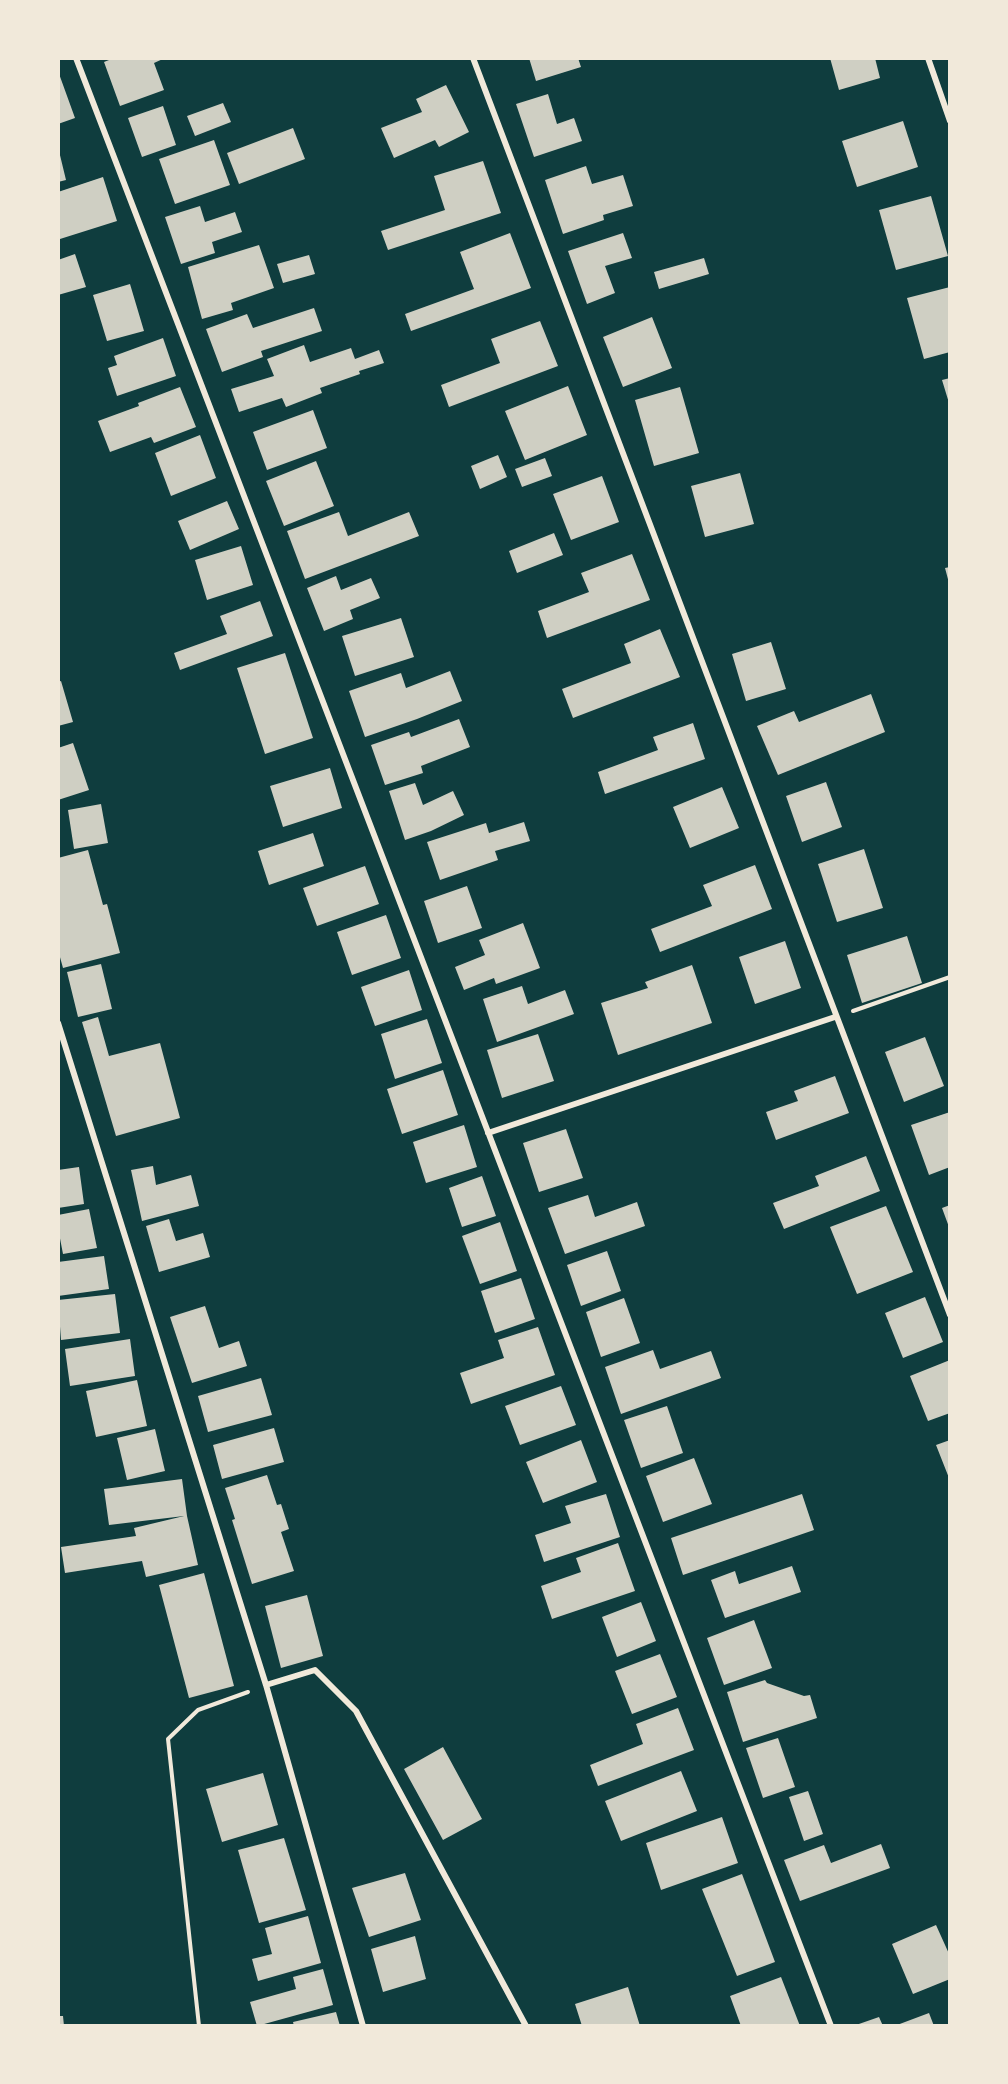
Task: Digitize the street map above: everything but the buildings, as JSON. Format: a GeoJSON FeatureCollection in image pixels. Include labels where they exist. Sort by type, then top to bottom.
{"type":"FeatureCollection","features":[{"type":"Feature","properties":{"kind":"street"},"geometry":{"type":"LineString","coordinates":[[76,58],[831,2025]]}},
{"type":"Feature","properties":{"kind":"street"},"geometry":{"type":"LineString","coordinates":[[473,58],[950,1315]]}},
{"type":"Feature","properties":{"kind":"street"},"geometry":{"type":"LineString","coordinates":[[928,58],[950,122]]}},
{"type":"Feature","properties":{"kind":"street"},"geometry":{"type":"LineString","coordinates":[[488,1133],[835,1017]]}},
{"type":"Feature","properties":{"kind":"street"},"geometry":{"type":"LineString","coordinates":[[58,1023],[266,1685],[363,2025]]}},
{"type":"Feature","properties":{"kind":"street"},"geometry":{"type":"LineString","coordinates":[[266,1685],[315,1670],[356,1711],[526,2025]]}},
{"type":"Feature","properties":{"kind":"path"},"geometry":{"type":"LineString","coordinates":[[835,1017],[950,977]]}},
{"type":"Feature","properties":{"kind":"path"},"geometry":{"type":"LineString","coordinates":[[199,2025],[168,1739],[198,1710],[266,1685]]}}]}
